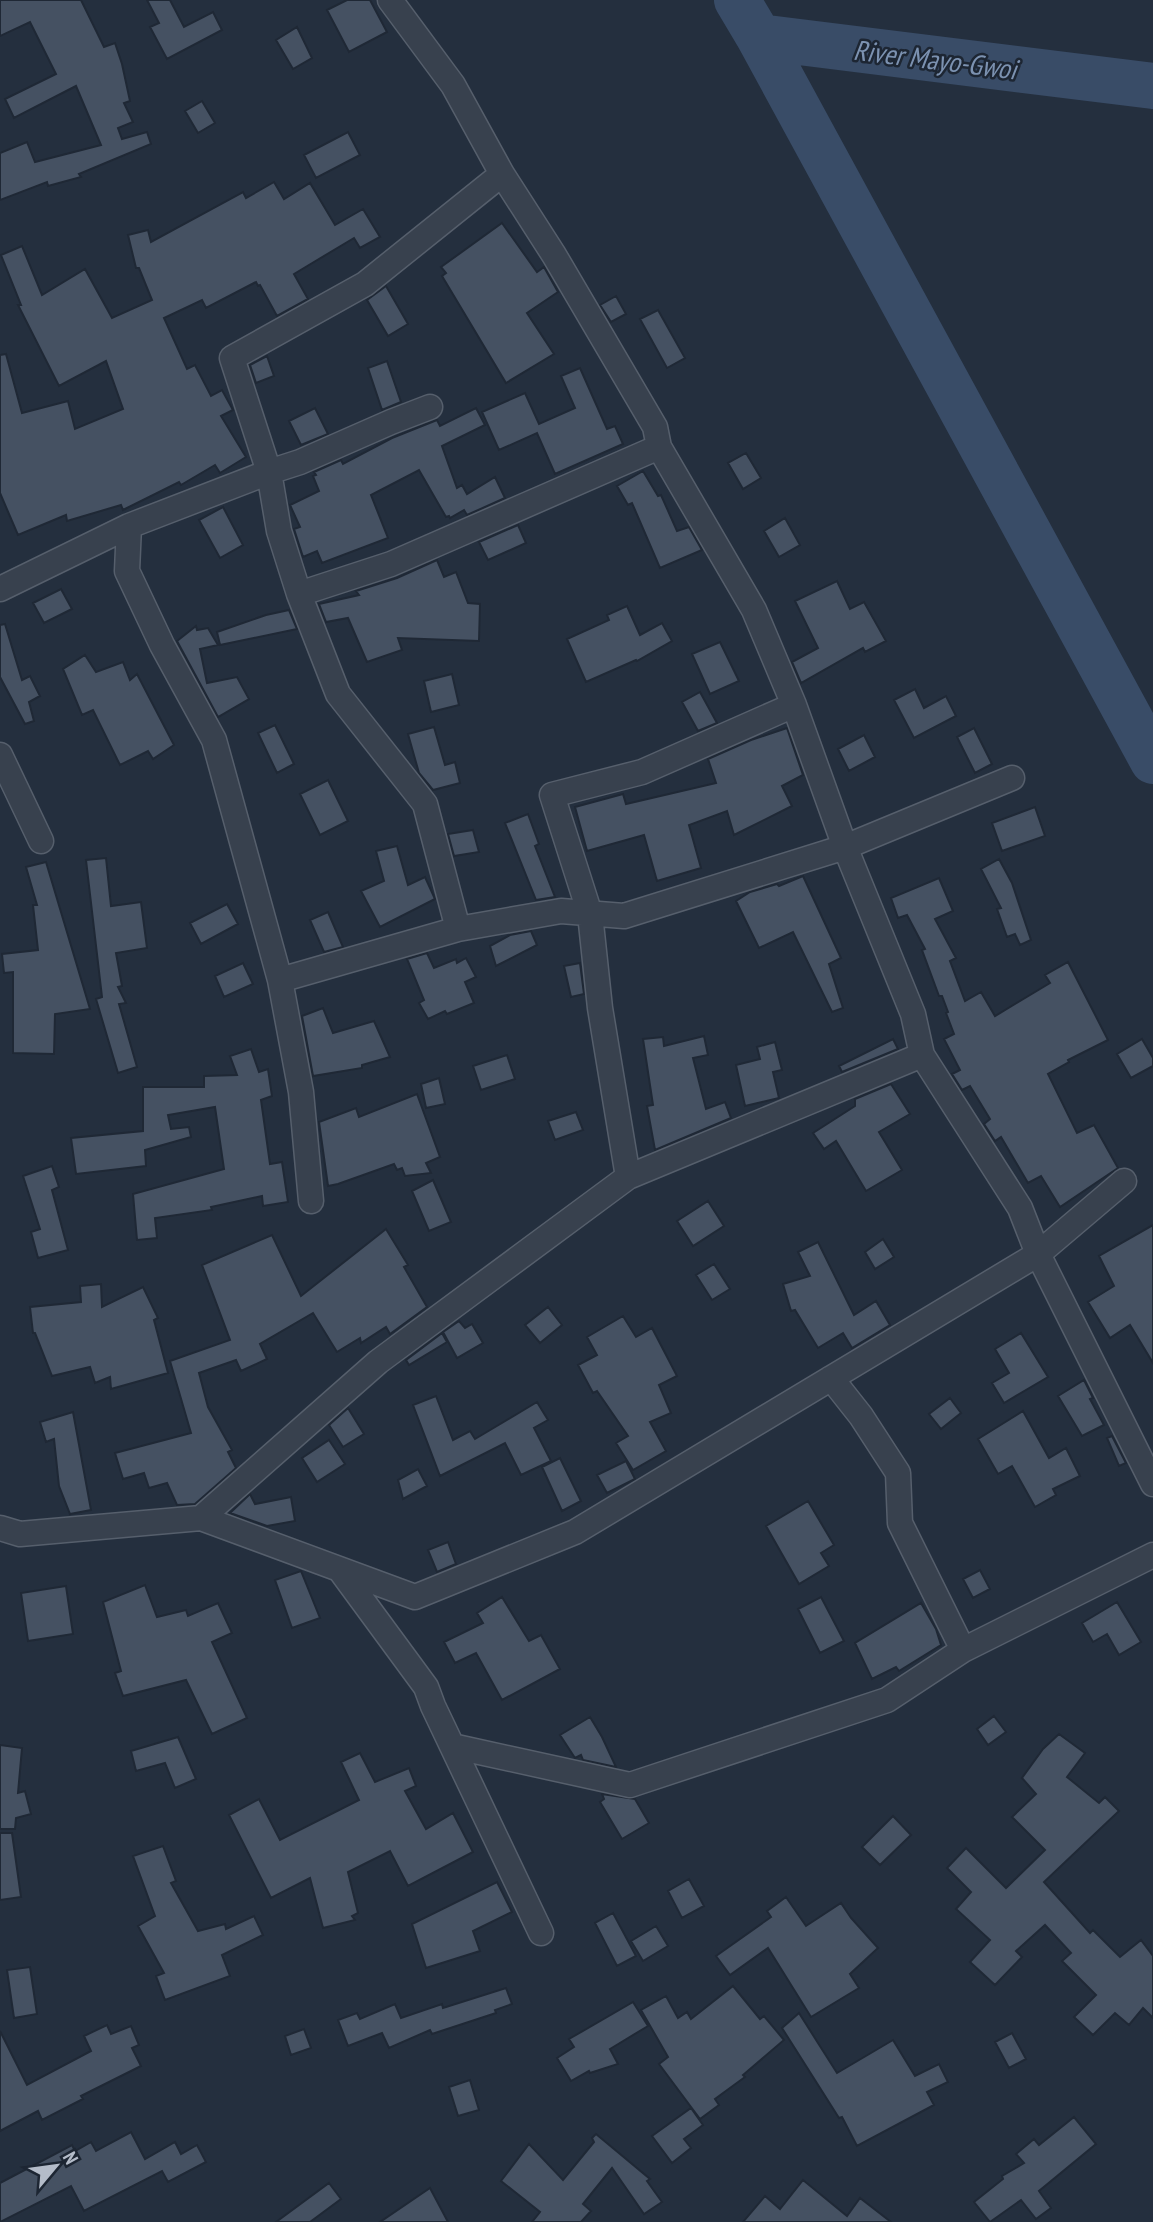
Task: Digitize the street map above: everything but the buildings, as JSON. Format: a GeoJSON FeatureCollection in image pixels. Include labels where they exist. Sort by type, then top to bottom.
{"type":"FeatureCollection","features":[{"type":"Feature","properties":{"kind":"street"},"geometry":{"type":"LineString","coordinates":[[390,0],[453,85],[502,174],[554,254],[655,427],[659,447],[754,610],[794,705],[845,846],[913,1014],[922,1055],[1020,1208],[1038,1254],[1153,1484]]}},
{"type":"Feature","properties":{"kind":"street"},"geometry":{"type":"LineString","coordinates":[[458,929],[425,804],[338,694],[299,594],[279,531],[270,471],[232,358],[365,284],[502,174]]}},
{"type":"Feature","properties":{"kind":"street"},"geometry":{"type":"LineString","coordinates":[[0,589],[129,526],[300,462],[430,407]]}},
{"type":"Feature","properties":{"kind":"street"},"geometry":{"type":"LineString","coordinates":[[299,594],[391,564],[659,447]]}},
{"type":"Feature","properties":{"kind":"street"},"geometry":{"type":"LineString","coordinates":[[129,526],[127,571],[162,645],[215,740],[280,980],[302,1093],[311,1201]]}},
{"type":"Feature","properties":{"kind":"street"},"geometry":{"type":"LineString","coordinates":[[628,1177],[600,1008],[590,914],[552,795],[642,772],[794,705]]}},
{"type":"Feature","properties":{"kind":"street"},"geometry":{"type":"LineString","coordinates":[[0,755],[41,841]]}},
{"type":"Feature","properties":{"kind":"street"},"geometry":{"type":"LineString","coordinates":[[280,980],[458,929],[561,911],[624,916],[845,846],[1012,778]]}},
{"type":"Feature","properties":{"kind":"street"},"geometry":{"type":"LineString","coordinates":[[201,1518],[377,1362],[628,1177],[922,1055]]}},
{"type":"Feature","properties":{"kind":"street"},"geometry":{"type":"LineString","coordinates":[[0,1528],[20,1534],[201,1518],[415,1597],[575,1532],[1038,1254],[1124,1181]]}},
{"type":"Feature","properties":{"kind":"street"},"geometry":{"type":"LineString","coordinates":[[831,1378],[861,1416],[898,1473],[900,1523],[963,1650]]}},
{"type":"Feature","properties":{"kind":"street"},"geometry":{"type":"LineString","coordinates":[[452,1746],[630,1785],[887,1700],[963,1650],[1153,1555]]}},
{"type":"Feature","properties":{"kind":"street"},"geometry":{"type":"LineString","coordinates":[[340,1570],[426,1686],[541,1933]]}},
{"type":"Feature","properties":{"kind":"waterway","name":"River Mayo-Gwoi"},"geometry":{"type":"LineString","coordinates":[[737,0],[759,37],[1153,86]]}},
{"type":"Feature","properties":{"kind":"waterway"},"geometry":{"type":"LineString","coordinates":[[759,37],[1153,761]]}}]}
